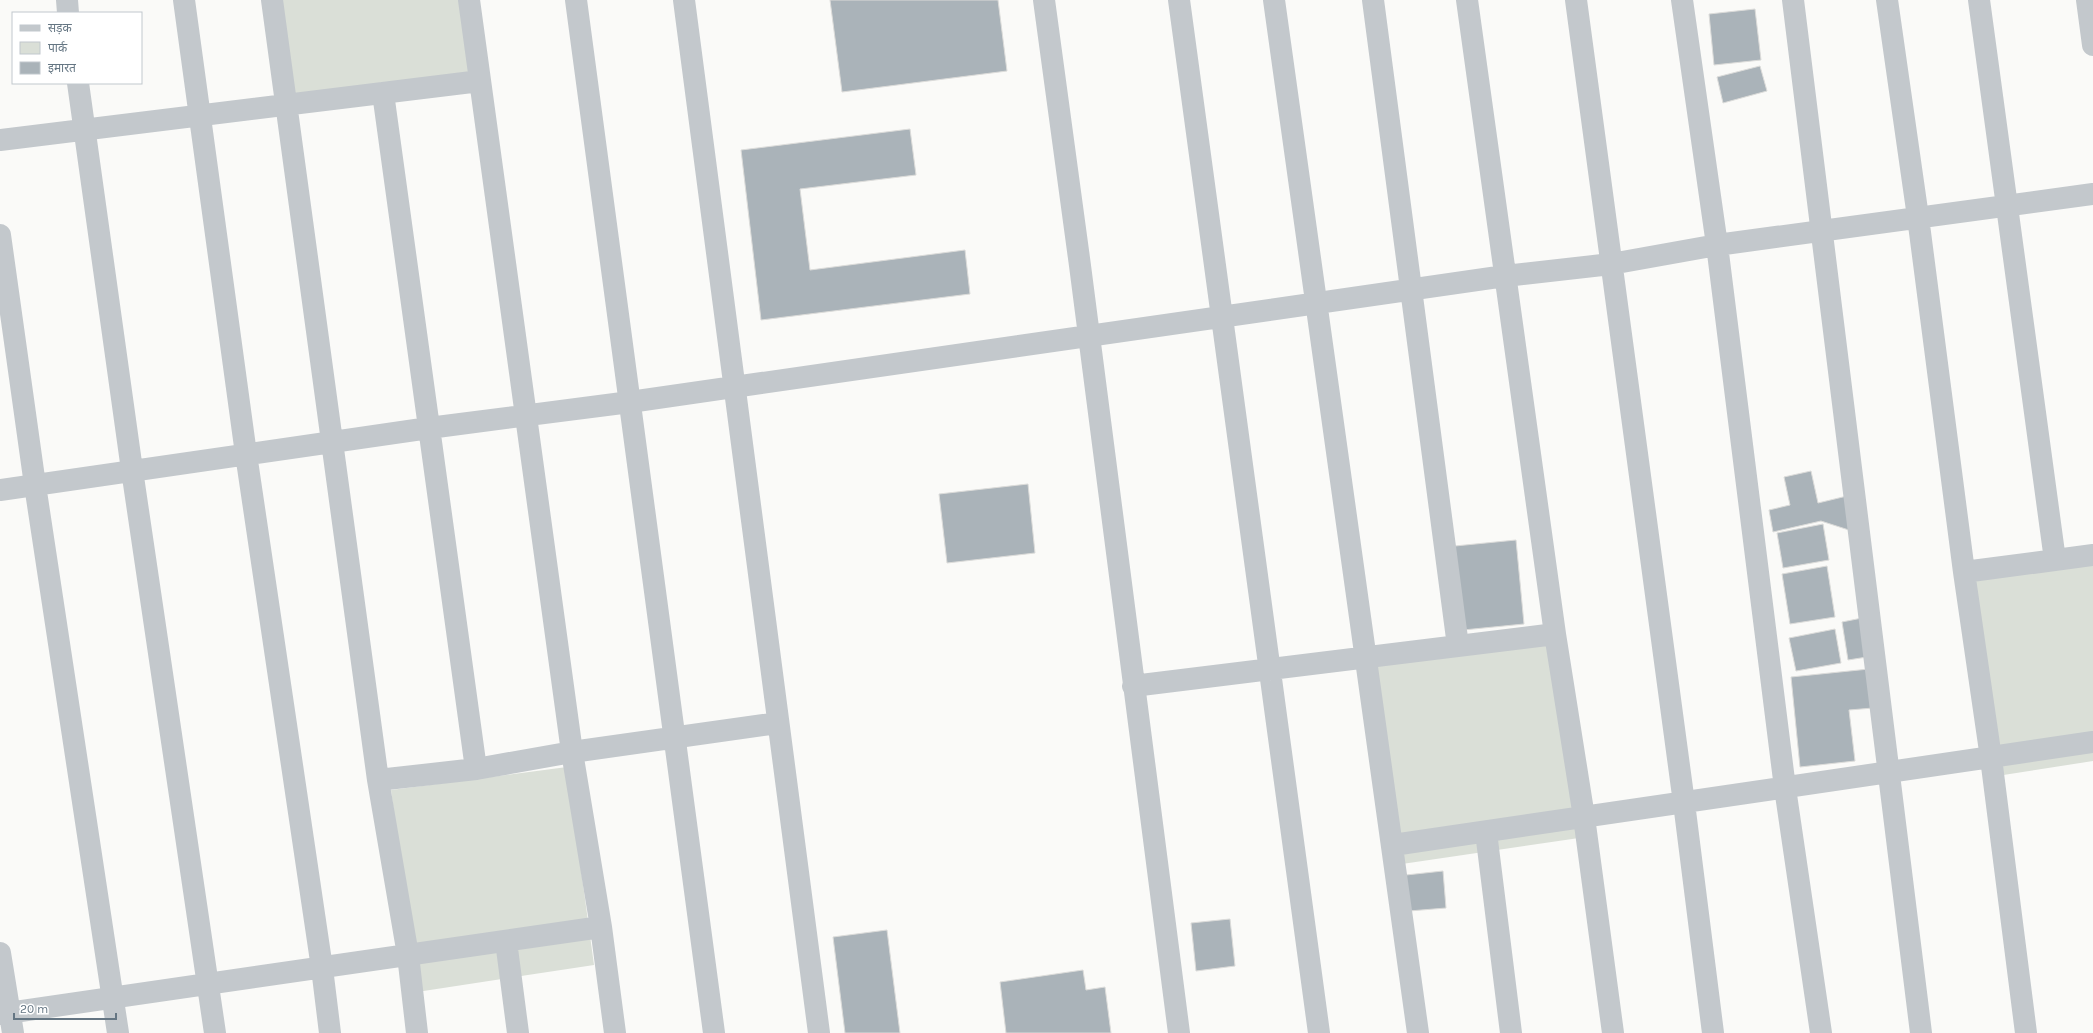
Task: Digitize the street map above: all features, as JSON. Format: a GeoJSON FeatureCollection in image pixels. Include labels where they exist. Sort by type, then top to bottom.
{"type":"FeatureCollection","features":[{"type":"Feature","properties":{"kind":"street"},"geometry":{"type":"LineString","coordinates":[[67,0],[68,12]]}},
{"type":"Feature","properties":{"kind":"street"},"geometry":{"type":"LineString","coordinates":[[184,0],[246,454],[322,968],[330,1033]]}},
{"type":"Feature","properties":{"kind":"street"},"geometry":{"type":"LineString","coordinates":[[272,0],[378,780],[408,955],[417,1033]]}},
{"type":"Feature","properties":{"kind":"street"},"geometry":{"type":"LineString","coordinates":[[469,0],[572,752],[601,927],[614,1033]]}},
{"type":"Feature","properties":{"kind":"street"},"geometry":{"type":"LineString","coordinates":[[576,0],[714,1033]]}},
{"type":"Feature","properties":{"kind":"street"},"geometry":{"type":"LineString","coordinates":[[684,0],[819,1033]]}},
{"type":"Feature","properties":{"kind":"street"},"geometry":{"type":"LineString","coordinates":[[1044,0],[1090,334],[1133,686],[1179,1033]]}},
{"type":"Feature","properties":{"kind":"street"},"geometry":{"type":"LineString","coordinates":[[1179,0],[1319,1033]]}},
{"type":"Feature","properties":{"kind":"street"},"geometry":{"type":"LineString","coordinates":[[1274,0],[1364,658],[1393,845],[1418,1033]]}},
{"type":"Feature","properties":{"kind":"street"},"geometry":{"type":"LineString","coordinates":[[1372,0],[1458,646]]}},
{"type":"Feature","properties":{"kind":"street"},"geometry":{"type":"LineString","coordinates":[[1467,0],[1555,634],[1584,817],[1613,1033]]}},
{"type":"Feature","properties":{"kind":"street"},"geometry":{"type":"LineString","coordinates":[[1576,0],[1610,264],[1684,803],[1713,1033]]}},
{"type":"Feature","properties":{"kind":"street"},"geometry":{"type":"LineString","coordinates":[[1682,0],[1717,245],[1785,788],[1821,1033]]}},
{"type":"Feature","properties":{"kind":"street"},"geometry":{"type":"LineString","coordinates":[[1793,0],[1921,1033]]}},
{"type":"Feature","properties":{"kind":"street"},"geometry":{"type":"LineString","coordinates":[[1886,0],[1918,218],[1964,572],[1991,758],[2026,1033]]}},
{"type":"Feature","properties":{"kind":"street"},"geometry":{"type":"LineString","coordinates":[[1979,0],[2055,560]]}},
{"type":"Feature","properties":{"kind":"street"},"geometry":{"type":"LineString","coordinates":[[2087,0],[2093,45]]}},
{"type":"Feature","properties":{"kind":"street"},"geometry":{"type":"LineString","coordinates":[[0,140],[286,104],[480,82]]}},
{"type":"Feature","properties":{"kind":"street"},"geometry":{"type":"LineString","coordinates":[[78,84],[132,470],[209,984],[215,1033]]}},
{"type":"Feature","properties":{"kind":"street"},"geometry":{"type":"LineString","coordinates":[[383,93],[476,768]]}},
{"type":"Feature","properties":{"kind":"street"},"geometry":{"type":"LineString","coordinates":[[0,490],[430,428],[630,402],[734,385],[1090,334],[1222,317],[1505,276],[1610,264],[1717,245],[2093,194]]}},
{"type":"Feature","properties":{"kind":"street"},"geometry":{"type":"LineString","coordinates":[[0,235],[35,485],[114,998],[118,1033]]}},
{"type":"Feature","properties":{"kind":"street"},"geometry":{"type":"LineString","coordinates":[[1964,572],[2093,555]]}},
{"type":"Feature","properties":{"kind":"street"},"geometry":{"type":"LineString","coordinates":[[1133,686],[1555,634]]}},
{"type":"Feature","properties":{"kind":"street"},"geometry":{"type":"LineString","coordinates":[[378,780],[476,768],[572,752],[675,739],[778,723]]}},
{"type":"Feature","properties":{"kind":"street"},"geometry":{"type":"LineString","coordinates":[[1393,845],[2093,743]]}},
{"type":"Feature","properties":{"kind":"street"},"geometry":{"type":"LineString","coordinates":[[1486,832],[1511,1033]]}},
{"type":"Feature","properties":{"kind":"street"},"geometry":{"type":"LineString","coordinates":[[0,953],[8,1020],[114,998],[601,927]]}},
{"type":"Feature","properties":{"kind":"street"},"geometry":{"type":"LineString","coordinates":[[506,941],[518,1033]]}},
{"type":"Feature","properties":{"kind":"green space"},"geometry":{"type":"Polygon","coordinates":[[[281,0],[461,0],[471,73],[294,99],[281,0]]]}},
{"type":"Feature","properties":{"kind":"green space"},"geometry":{"type":"Polygon","coordinates":[[[2093,558],[2093,761],[1997,776],[1971,574],[2093,558]]]}},
{"type":"Feature","properties":{"kind":"green space"},"geometry":{"type":"Polygon","coordinates":[[[1552,640],[1579,838],[1402,864],[1376,662],[1552,640]]]}},
{"type":"Feature","properties":{"kind":"green space"},"geometry":{"type":"Polygon","coordinates":[[[567,767],[594,965],[417,992],[391,790],[567,767]]]}},
{"type":"Feature","properties":{"kind":"building"},"geometry":{"type":"Polygon","coordinates":[[[830,0],[998,0],[1007,71],[842,92],[830,0]]]}},
{"type":"Feature","properties":{"kind":"building"},"geometry":{"type":"Polygon","coordinates":[[[1755,9],[1761,60],[1714,65],[1709,14],[1755,9]]]}},
{"type":"Feature","properties":{"kind":"building"},"geometry":{"type":"Polygon","coordinates":[[[1760,66],[1767,91],[1723,103],[1717,77],[1760,66]]]}},
{"type":"Feature","properties":{"kind":"building"},"geometry":{"type":"Polygon","coordinates":[[[910,129],[916,175],[800,189],[810,270],[965,250],[970,294],[761,320],[741,150],[910,129]]]}},
{"type":"Feature","properties":{"kind":"building"},"geometry":{"type":"Polygon","coordinates":[[[1811,471],[1818,503],[1847,496],[1855,532],[1821,521],[1773,532],[1769,510],[1790,505],[1784,477],[1811,471]]]}},
{"type":"Feature","properties":{"kind":"building"},"geometry":{"type":"Polygon","coordinates":[[[1028,484],[1035,553],[947,563],[939,494],[1028,484]]]}},
{"type":"Feature","properties":{"kind":"building"},"geometry":{"type":"Polygon","coordinates":[[[1823,524],[1829,560],[1783,568],[1777,533],[1823,524]]]}},
{"type":"Feature","properties":{"kind":"building"},"geometry":{"type":"Polygon","coordinates":[[[1516,540],[1524,624],[1463,630],[1455,546],[1516,540]]]}},
{"type":"Feature","properties":{"kind":"building"},"geometry":{"type":"Polygon","coordinates":[[[1827,566],[1835,617],[1790,624],[1782,574],[1827,566]]]}},
{"type":"Feature","properties":{"kind":"building"},"geometry":{"type":"Polygon","coordinates":[[[1862,618],[1867,657],[1848,660],[1842,622],[1862,618]]]}},
{"type":"Feature","properties":{"kind":"building"},"geometry":{"type":"Polygon","coordinates":[[[1835,629],[1841,663],[1796,671],[1789,638],[1835,629]]]}},
{"type":"Feature","properties":{"kind":"building"},"geometry":{"type":"Polygon","coordinates":[[[1869,669],[1873,708],[1849,710],[1855,761],[1800,767],[1791,677],[1869,669]]]}},
{"type":"Feature","properties":{"kind":"building"},"geometry":{"type":"Polygon","coordinates":[[[1443,871],[1446,908],[1409,911],[1406,875],[1443,871]]]}},
{"type":"Feature","properties":{"kind":"building"},"geometry":{"type":"Polygon","coordinates":[[[1230,919],[1235,966],[1196,971],[1191,923],[1230,919]]]}},
{"type":"Feature","properties":{"kind":"building"},"geometry":{"type":"Polygon","coordinates":[[[887,930],[900,1033],[845,1033],[833,937],[887,930]]]}},
{"type":"Feature","properties":{"kind":"building"},"geometry":{"type":"Polygon","coordinates":[[[1083,970],[1086,990],[1105,987],[1111,1033],[1006,1033],[1000,982],[1083,970]]]}}]}
